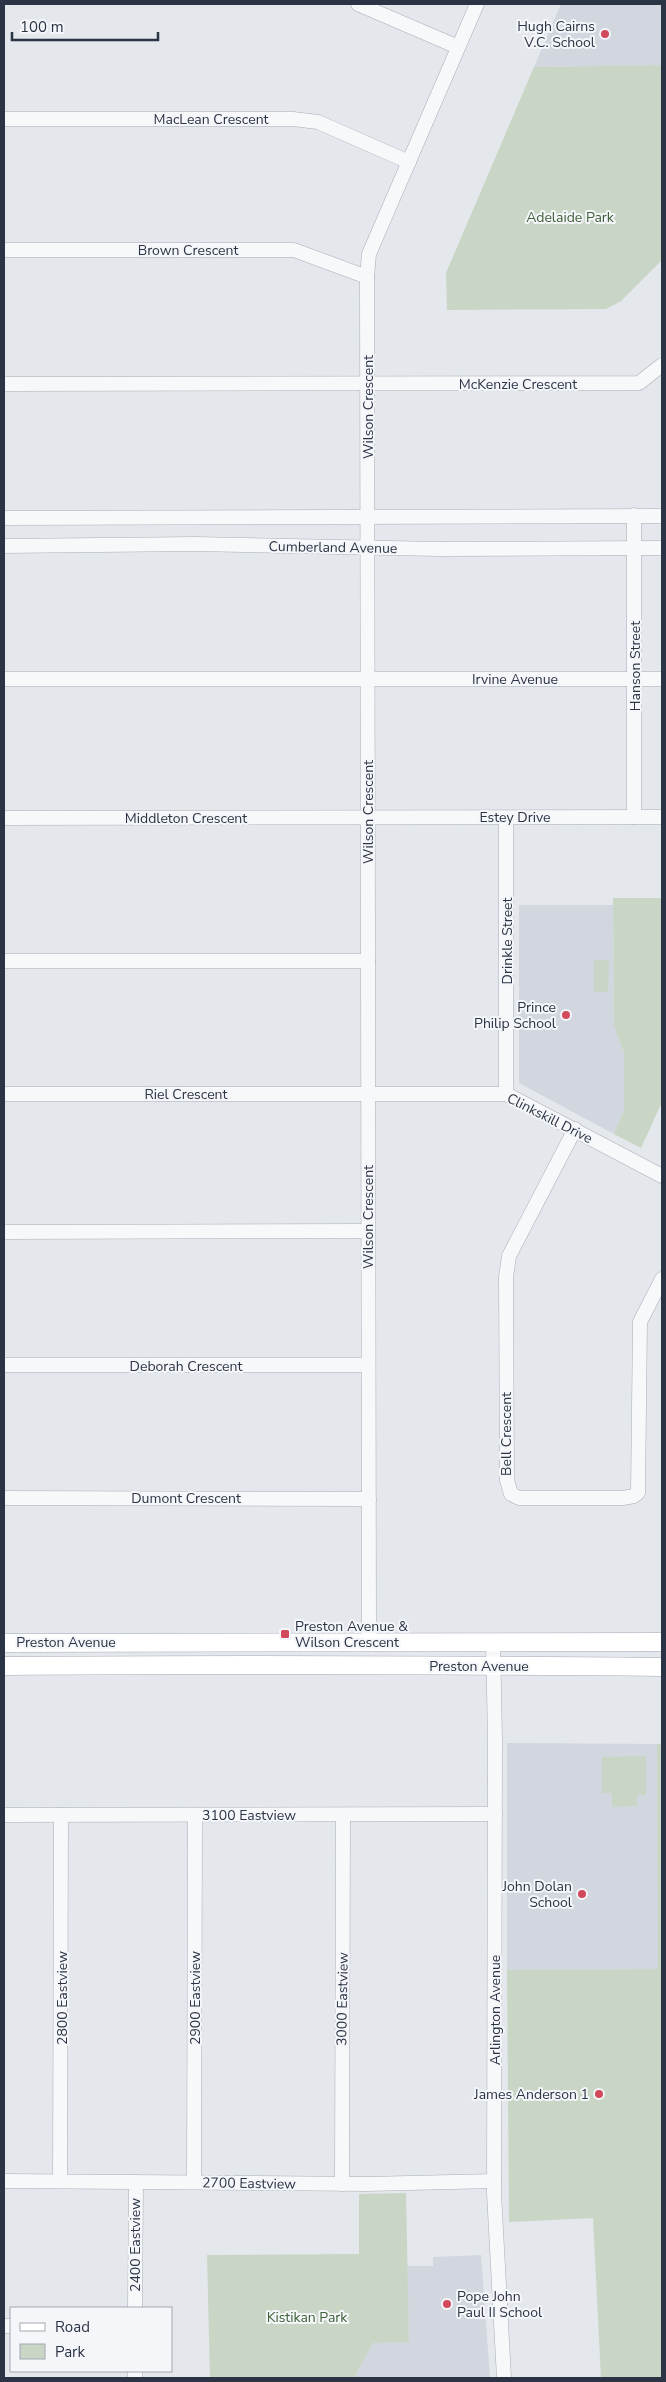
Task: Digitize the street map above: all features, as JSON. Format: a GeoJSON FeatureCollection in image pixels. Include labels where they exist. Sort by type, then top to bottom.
{"type":"FeatureCollection","features":[{"type":"Feature","properties":{"kind":"main road","name":"Preston Avenue"},"geometry":{"type":"LineString","coordinates":[[296,1664],[312,1657],[364,1650],[367,1648],[369,1641]]}},
{"type":"Feature","properties":{"kind":"main road"},"geometry":{"type":"LineString","coordinates":[[369,1641],[387,1667]]}},
{"type":"Feature","properties":{"kind":"main road","name":"Preston Avenue"},"geometry":{"type":"LineString","coordinates":[[4,1643],[662,1642]]}},
{"type":"Feature","properties":{"kind":"main road","name":"Preston Avenue"},"geometry":{"type":"LineString","coordinates":[[4,1666],[296,1664],[387,1667],[662,1667]]}},
{"type":"Feature","properties":{"kind":"street"},"geometry":{"type":"LineString","coordinates":[[358,4],[458,46]]}},
{"type":"Feature","properties":{"kind":"street","name":"Wilson Crescent"},"geometry":{"type":"LineString","coordinates":[[369,1641],[369,516],[367,277],[369,254],[477,4]]}},
{"type":"Feature","properties":{"kind":"street","name":"MacLean Crescent"},"geometry":{"type":"LineString","coordinates":[[4,119],[293,119],[318,122],[409,162]]}},
{"type":"Feature","properties":{"kind":"street","name":"Brown Crescent"},"geometry":{"type":"LineString","coordinates":[[4,250],[294,250],[367,277]]}},
{"type":"Feature","properties":{"kind":"street","name":"McKenzie Crescent"},"geometry":{"type":"LineString","coordinates":[[368,385],[639,383],[662,365]]}},
{"type":"Feature","properties":{"kind":"street"},"geometry":{"type":"LineString","coordinates":[[4,384],[368,385]]}},
{"type":"Feature","properties":{"kind":"street","name":"Hanson Street"},"geometry":{"type":"LineString","coordinates":[[634,515],[634,817]]}},
{"type":"Feature","properties":{"kind":"street","name":"Cumberland Avenue"},"geometry":{"type":"LineString","coordinates":[[4,518],[225,519],[369,516],[662,516]]}},
{"type":"Feature","properties":{"kind":"street","name":"Cumberland Avenue"},"geometry":{"type":"LineString","coordinates":[[4,546],[195,544],[368,548],[662,548]]}},
{"type":"Feature","properties":{"kind":"street"},"geometry":{"type":"LineString","coordinates":[[4,679],[368,679]]}},
{"type":"Feature","properties":{"kind":"street","name":"Irvine Avenue"},"geometry":{"type":"LineString","coordinates":[[368,679],[662,679]]}},
{"type":"Feature","properties":{"kind":"street","name":"Estey Drive"},"geometry":{"type":"LineString","coordinates":[[368,817],[662,817]]}},
{"type":"Feature","properties":{"kind":"street","name":"Middleton Crescent"},"geometry":{"type":"LineString","coordinates":[[4,818],[368,817]]}},
{"type":"Feature","properties":{"kind":"street","name":"Drinkle Street"},"geometry":{"type":"LineString","coordinates":[[506,818],[506,1094]]}},
{"type":"Feature","properties":{"kind":"street"},"geometry":{"type":"LineString","coordinates":[[4,961],[368,961]]}},
{"type":"Feature","properties":{"kind":"street","name":"Riel Crescent"},"geometry":{"type":"LineString","coordinates":[[4,1094],[369,1094]]}},
{"type":"Feature","properties":{"kind":"street","name":"Clinkskill Drive"},"geometry":{"type":"LineString","coordinates":[[369,1094],[506,1094],[662,1176]]}},
{"type":"Feature","properties":{"kind":"street","name":"Bell Crescent"},"geometry":{"type":"LineString","coordinates":[[575,1130],[509,1256],[506,1277],[507,1480],[511,1494],[519,1498],[623,1498],[634,1496],[638,1493],[640,1322],[662,1279]]}},
{"type":"Feature","properties":{"kind":"street"},"geometry":{"type":"LineString","coordinates":[[4,1232],[368,1231]]}},
{"type":"Feature","properties":{"kind":"street","name":"Deborah Crescent"},"geometry":{"type":"LineString","coordinates":[[4,1365],[368,1365]]}},
{"type":"Feature","properties":{"kind":"street","name":"Dumont Crescent"},"geometry":{"type":"LineString","coordinates":[[4,1498],[369,1499]]}},
{"type":"Feature","properties":{"kind":"street","name":"Arlington Avenue"},"geometry":{"type":"LineString","coordinates":[[493,1642],[495,1814],[494,2181],[504,2378]]}},
{"type":"Feature","properties":{"kind":"street","name":"2900 Eastview"},"geometry":{"type":"LineString","coordinates":[[194,2182],[195,1814]]}},
{"type":"Feature","properties":{"kind":"street","name":"3100 Eastview"},"geometry":{"type":"LineString","coordinates":[[4,1815],[495,1814]]}},
{"type":"Feature","properties":{"kind":"street","name":"2800 Eastview"},"geometry":{"type":"LineString","coordinates":[[60,2181],[61,1815]]}},
{"type":"Feature","properties":{"kind":"street","name":"3000 Eastview"},"geometry":{"type":"LineString","coordinates":[[342,2184],[343,1815]]}},
{"type":"Feature","properties":{"kind":"street","name":"2700 Eastview"},"geometry":{"type":"LineString","coordinates":[[4,2181],[342,2184],[494,2181]]}},
{"type":"Feature","properties":{"kind":"street","name":"2400 Eastview"},"geometry":{"type":"LineString","coordinates":[[135,2307],[136,2182]]}},
{"type":"Feature","properties":{"kind":"shaded area","name":"Hugh Cairns V.C. School"},"geometry":{"type":"Polygon","coordinates":[[[561,4],[662,4],[662,65],[534,67],[561,4]]]}},
{"type":"Feature","properties":{"kind":"shaded area","name":"Prince Philip School"},"geometry":{"type":"Polygon","coordinates":[[[519,905],[613,905],[614,1025],[624,1053],[624,1110],[614,1134],[519,1083],[519,905]]]}},
{"type":"Feature","properties":{"kind":"shaded area","name":"John Dolan School"},"geometry":{"type":"Polygon","coordinates":[[[507,1743],[657,1744],[659,1969],[507,1970],[507,1743]]]}},
{"type":"Feature","properties":{"kind":"shaded area","name":"Pope John Paul II School"},"geometry":{"type":"Polygon","coordinates":[[[481,2255],[490,2378],[354,2378],[373,2343],[409,2341],[407,2266],[433,2266],[433,2257],[481,2255]]]}},
{"type":"Feature","properties":{"kind":"green space","name":"Adelaide Park"},"geometry":{"type":"Polygon","coordinates":[[[662,65],[662,260],[621,301],[606,309],[447,310],[446,273],[534,67],[662,65]]]}},
{"type":"Feature","properties":{"kind":"green space"},"geometry":{"type":"Polygon","coordinates":[[[613,898],[662,898],[662,1102],[641,1148],[614,1134],[624,1110],[624,1053],[614,1025],[613,898]]]}},
{"type":"Feature","properties":{"kind":"green space"},"geometry":{"type":"Polygon","coordinates":[[[594,960],[609,960],[608,992],[594,992],[594,960]]]}},
{"type":"Feature","properties":{"kind":"green space"},"geometry":{"type":"Polygon","coordinates":[[[657,1744],[662,1744],[662,2378],[601,2378],[593,2218],[509,2222],[507,1970],[658,1969],[657,1744]]]}},
{"type":"Feature","properties":{"kind":"green space"},"geometry":{"type":"Polygon","coordinates":[[[646,1756],[646,1795],[637,1795],[637,1806],[612,1807],[612,1793],[602,1793],[602,1757],[646,1756]]]}},
{"type":"Feature","properties":{"kind":"green space","name":"Kistikan Park"},"geometry":{"type":"Polygon","coordinates":[[[406,2193],[409,2342],[373,2343],[354,2378],[210,2378],[207,2255],[359,2254],[359,2194],[406,2193]]]}},
{"type":"Feature","properties":{"kind":"place","name":"Hugh Cairns V.C. School"},"geometry":{"type":"Point","coordinates":[605,34]}},
{"type":"Feature","properties":{"kind":"place","name":"Prince Philip School"},"geometry":{"type":"Point","coordinates":[566,1015]}},
{"type":"Feature","properties":{"kind":"place","name":"Preston Avenue & Wilson Crescent"},"geometry":{"type":"Point","coordinates":[285,1634]}},
{"type":"Feature","properties":{"kind":"place","name":"John Dolan School"},"geometry":{"type":"Point","coordinates":[582,1894]}},
{"type":"Feature","properties":{"kind":"place","name":"James Anderson 1"},"geometry":{"type":"Point","coordinates":[599,2094]}},
{"type":"Feature","properties":{"kind":"place","name":"Pope John Paul II School"},"geometry":{"type":"Point","coordinates":[447,2304]}}]}
